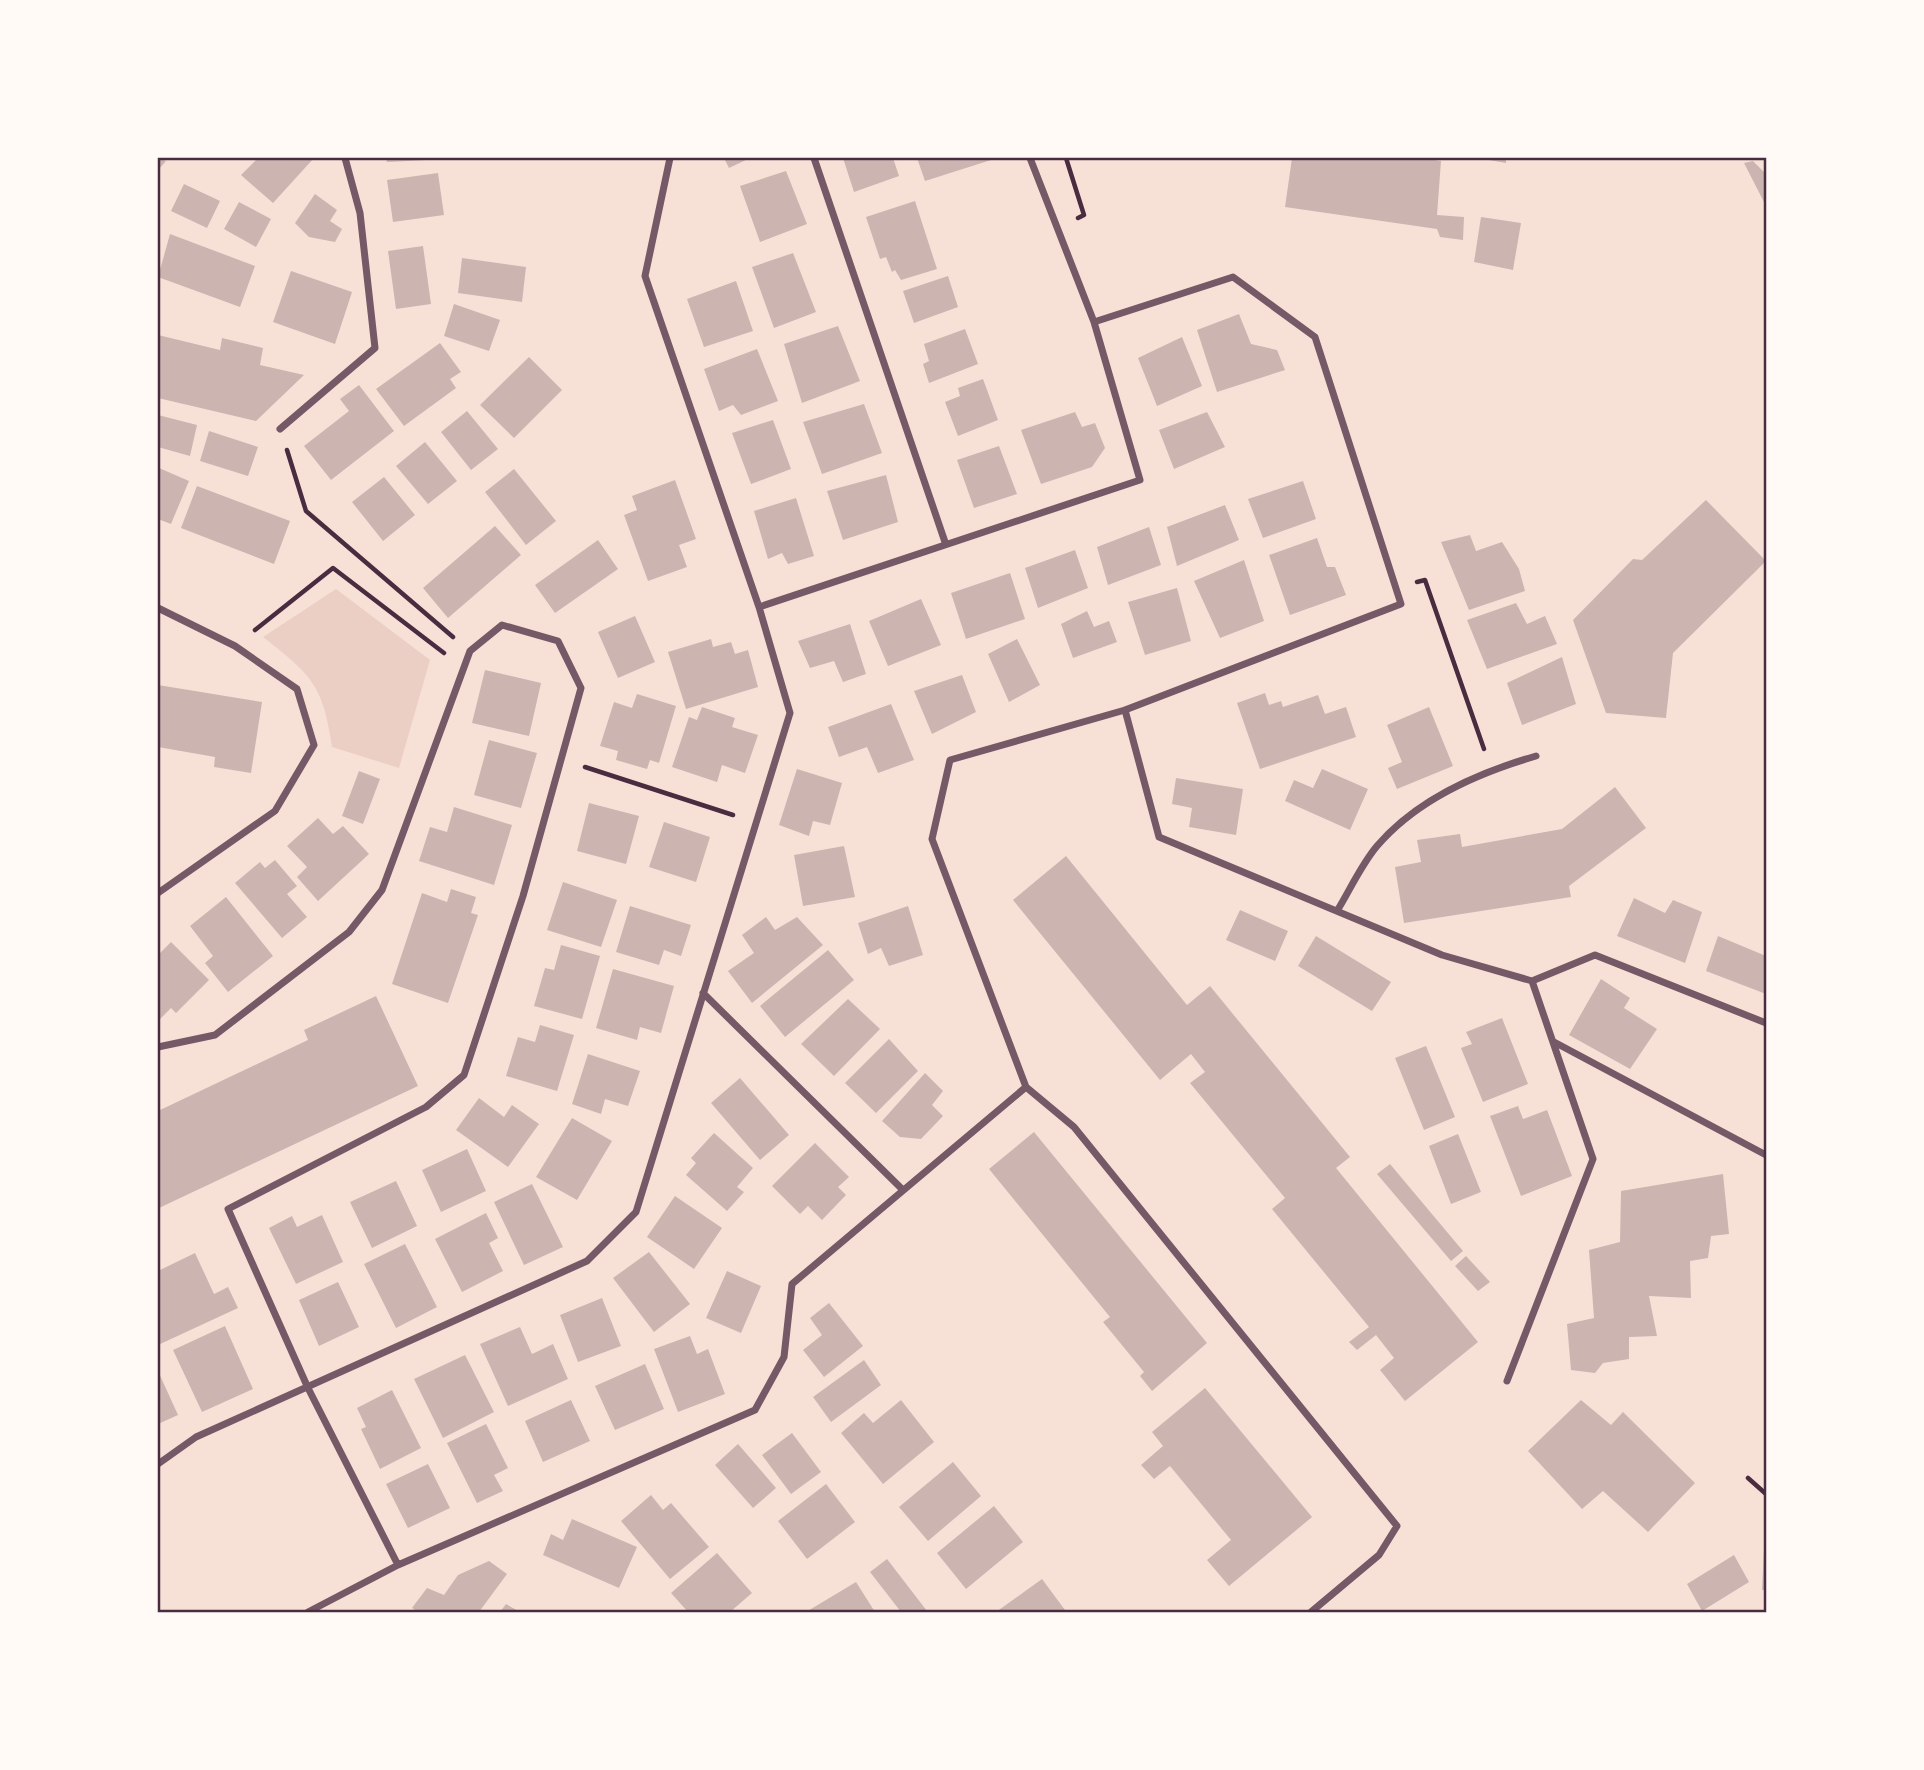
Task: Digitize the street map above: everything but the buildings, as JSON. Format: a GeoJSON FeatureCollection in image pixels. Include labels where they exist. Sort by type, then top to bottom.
{"type":"FeatureCollection","features":[{"type":"Feature","properties":{"kind":"street"},"geometry":{"type":"LineString","coordinates":[[280,429],[375,348],[360,213],[345,158]]}},
{"type":"Feature","properties":{"kind":"street"},"geometry":{"type":"LineString","coordinates":[[158,1464],[196,1437],[587,1261],[636,1212],[790,713],[760,607],[645,276],[670,158]]}},
{"type":"Feature","properties":{"kind":"street"},"geometry":{"type":"LineString","coordinates":[[814,158],[945,542]]}},
{"type":"Feature","properties":{"kind":"street"},"geometry":{"type":"LineString","coordinates":[[760,607],[945,542],[1140,480],[1094,322],[1030,158]]}},
{"type":"Feature","properties":{"kind":"street"},"geometry":{"type":"LineString","coordinates":[[1094,322],[1233,277],[1315,337],[1401,604],[1125,710],[950,760],[932,839],[1026,1087],[1074,1127],[1397,1526],[1379,1555],[1311,1612]]}},
{"type":"Feature","properties":{"kind":"street"},"geometry":{"type":"LineString","coordinates":[[158,608],[235,646],[297,688],[314,745],[275,811],[158,893]]}},
{"type":"Feature","properties":{"kind":"street"},"geometry":{"type":"LineString","coordinates":[[158,1047],[215,1035],[349,932],[382,890],[470,651],[502,625],[558,642],[581,688],[523,896],[464,1075],[426,1107],[228,1209],[308,1388],[398,1565]]}},
{"type":"Feature","properties":{"kind":"street"},"geometry":{"type":"LineString","coordinates":[[1125,710],[1159,837],[1442,955],[1532,981],[1595,955],[1766,1023]]}},
{"type":"Feature","properties":{"kind":"street"},"geometry":{"type":"LineString","coordinates":[[1337,911],[1376,848],[1407,815],[1491,769],[1535,756]]}},
{"type":"Feature","properties":{"kind":"street"},"geometry":{"type":"LineString","coordinates":[[1507,1381],[1593,1159],[1532,981]]}},
{"type":"Feature","properties":{"kind":"street"},"geometry":{"type":"LineString","coordinates":[[704,993],[903,1190]]}},
{"type":"Feature","properties":{"kind":"street"},"geometry":{"type":"LineString","coordinates":[[1553,1042],[1766,1155]]}},
{"type":"Feature","properties":{"kind":"street"},"geometry":{"type":"LineString","coordinates":[[308,1612],[398,1565],[755,1410],[784,1357],[792,1284],[1026,1087]]}},
{"type":"Feature","properties":{"kind":"path"},"geometry":{"type":"LineString","coordinates":[[280,429],[306,511],[470,651]]}},
{"type":"Feature","properties":{"kind":"path"},"geometry":{"type":"LineString","coordinates":[[235,646],[333,568],[464,668]]}},
{"type":"Feature","properties":{"kind":"path"},"geometry":{"type":"LineString","coordinates":[[1396,587],[1424,580],[1491,769]]}},
{"type":"Feature","properties":{"kind":"path"},"geometry":{"type":"LineString","coordinates":[[561,759],[756,822]]}},
{"type":"Feature","properties":{"kind":"path"},"geometry":{"type":"LineString","coordinates":[[1748,1478],[1766,1494]]}},
{"type":"Feature","properties":{"kind":"shaded area"},"geometry":{"type":"Polygon","coordinates":[[[336,589],[430,660],[399,768],[332,747],[324,709],[312,683],[293,661],[263,637],[336,589]]]}}]}
